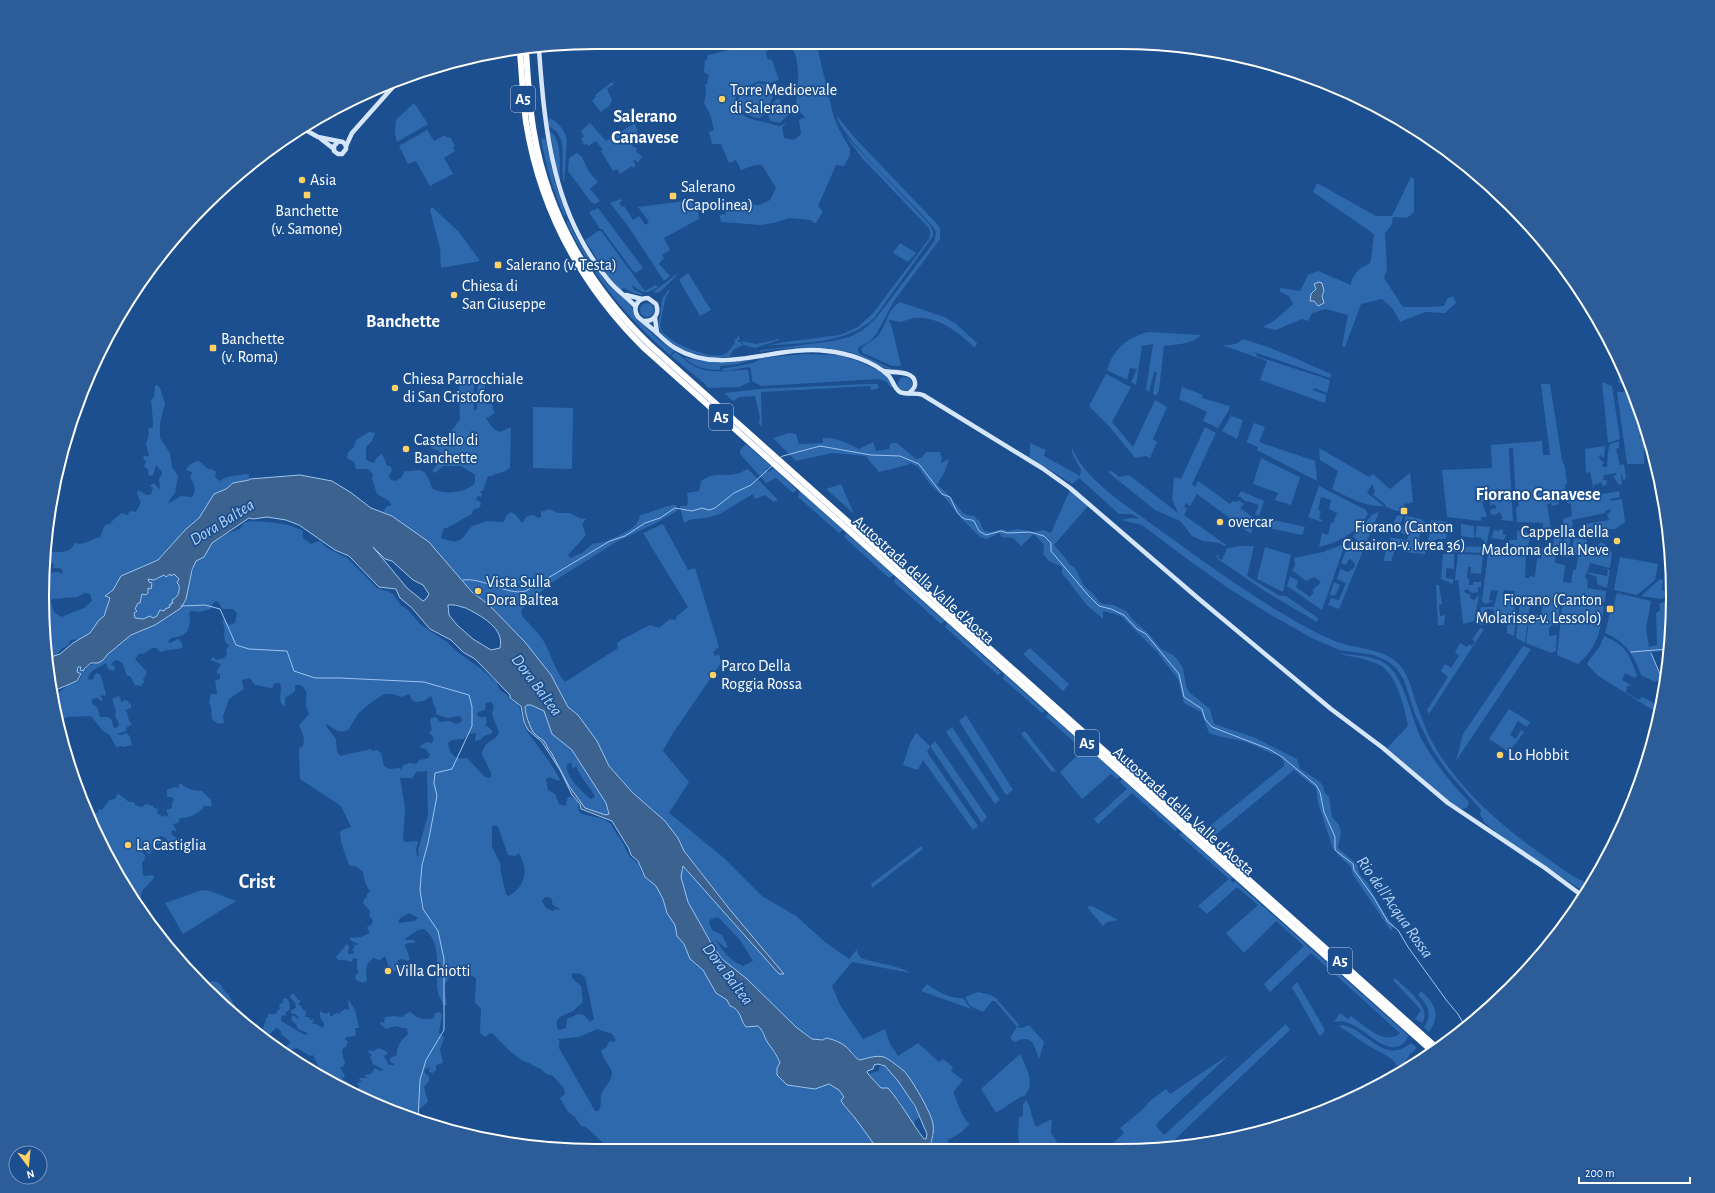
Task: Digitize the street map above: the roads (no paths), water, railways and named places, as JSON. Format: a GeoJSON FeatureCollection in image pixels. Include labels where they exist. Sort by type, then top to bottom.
{"type":"FeatureCollection","features":[{"type":"Feature","properties":{"kind":"highway","name":"Autostrada della Valle d'Aosta"},"geometry":{"type":"LineString","coordinates":[[526,54],[530,108],[536,145],[550,194],[570,240],[594,280],[624,318],[697,391],[1184,825],[1429,1048]]}},
{"type":"Feature","properties":{"kind":"highway","name":"Autostrada della Valle d'Aosta"},"geometry":{"type":"LineString","coordinates":[[520,55],[524,110],[542,189],[557,228],[581,271],[610,311],[643,347],[686,385],[706,396],[750,438]]}},
{"type":"Feature","properties":{"kind":"highway","name":"Autostrada della Valle d'Aosta"},"geometry":{"type":"LineString","coordinates":[[1238,874],[1433,1045]]}},
{"type":"Feature","properties":{"kind":"main road"},"geometry":{"type":"LineString","coordinates":[[539,52],[544,117],[551,156],[567,211],[574,227],[613,286],[633,298],[649,298],[656,304],[658,311],[654,318],[649,321],[643,321]]}},
{"type":"Feature","properties":{"kind":"main road"},"geometry":{"type":"LineString","coordinates":[[334,149],[334,146],[352,133],[391,90]]}},
{"type":"Feature","properties":{"kind":"main road"},"geometry":{"type":"LineString","coordinates":[[308,131],[334,149],[336,154],[342,154],[346,149],[352,133]]}},
{"type":"Feature","properties":{"kind":"main road"},"geometry":{"type":"LineString","coordinates":[[318,137],[339,142],[346,146]]}},
{"type":"Feature","properties":{"kind":"main road"},"geometry":{"type":"LineString","coordinates":[[623,293],[635,306],[637,316],[673,347],[700,358],[728,361],[781,352],[825,351],[853,357],[884,371],[912,376],[915,385],[923,395]]}},
{"type":"Feature","properties":{"kind":"main road"},"geometry":{"type":"LineString","coordinates":[[635,306],[643,299]]}},
{"type":"Feature","properties":{"kind":"main road"},"geometry":{"type":"LineString","coordinates":[[654,318],[657,333]]}},
{"type":"Feature","properties":{"kind":"main road"},"geometry":{"type":"LineString","coordinates":[[884,371],[895,383]]}},
{"type":"Feature","properties":{"kind":"main road"},"geometry":{"type":"LineString","coordinates":[[902,374],[897,376],[895,383],[895,387],[899,392],[904,394],[916,393],[923,395],[1042,468],[1070,488],[1199,599],[1331,709],[1383,748],[1448,803],[1579,893]]}},
{"type":"Feature","properties":{"kind":"main road"},"geometry":{"type":"LineString","coordinates":[[909,393],[913,390],[915,385]]}},
{"type":"Feature","properties":{"kind":"water"},"geometry":{"type":"Polygon","coordinates":[[[1319,282],[1322,283],[1324,291],[1322,296],[1324,303],[1318,306],[1314,301],[1310,301],[1311,294],[1316,289],[1314,284],[1319,282]]]}},
{"type":"Feature","properties":{"kind":"water","name":"Dora Baltea"},"geometry":{"type":"Polygon","coordinates":[[[300,475],[332,481],[350,492],[371,508],[392,516],[429,542],[472,592],[489,605],[525,642],[551,675],[568,707],[578,715],[597,741],[609,766],[633,793],[665,821],[678,838],[684,851],[731,911],[784,974],[779,974],[683,866],[681,877],[688,902],[711,943],[722,959],[747,979],[796,1027],[812,1039],[823,1040],[826,1038],[837,1041],[860,1060],[881,1056],[884,1057],[904,1071],[921,1096],[932,1119],[933,1135],[931,1144],[874,1144],[843,1104],[841,1100],[844,1097],[839,1090],[829,1084],[815,1089],[787,1085],[777,1075],[777,1068],[780,1063],[762,1030],[758,1026],[746,1027],[734,1007],[730,1006],[727,1000],[716,993],[703,970],[690,959],[684,944],[677,936],[675,925],[667,913],[663,899],[656,886],[645,877],[638,861],[631,855],[612,821],[581,809],[580,804],[572,795],[560,770],[542,742],[528,730],[524,722],[521,706],[510,698],[510,695],[475,659],[463,652],[451,640],[430,629],[411,607],[400,598],[396,589],[379,587],[349,556],[335,550],[299,525],[286,520],[267,517],[253,519],[249,518],[212,543],[204,557],[196,561],[192,570],[186,599],[181,608],[155,625],[131,635],[98,663],[91,663],[84,669],[84,671],[80,670],[81,667],[78,667],[77,672],[81,674],[77,681],[58,689],[53,656],[60,654],[73,643],[90,633],[99,620],[104,616],[110,598],[105,596],[113,590],[121,576],[158,560],[186,529],[199,518],[214,494],[226,489],[233,483],[300,475]],[[373,547],[407,588],[423,601],[426,599],[429,594],[423,585],[413,580],[392,561],[385,559],[373,547]],[[170,574],[166,577],[164,575],[154,580],[148,579],[149,582],[152,583],[151,589],[148,588],[148,593],[146,595],[142,594],[140,603],[138,603],[135,609],[137,611],[134,613],[135,618],[143,619],[150,616],[153,618],[157,616],[160,610],[164,611],[170,607],[169,605],[173,603],[172,600],[179,592],[179,585],[177,583],[179,579],[174,574],[171,576],[170,574]],[[448,605],[449,615],[457,625],[473,639],[491,650],[500,648],[501,641],[499,634],[485,619],[466,608],[448,605]],[[527,705],[525,707],[532,731],[536,736],[544,741],[569,786],[585,808],[606,815],[609,814],[606,803],[572,750],[552,734],[544,711],[531,705],[527,705]],[[878,1064],[874,1065],[873,1069],[867,1071],[868,1074],[881,1088],[888,1088],[898,1100],[924,1139],[926,1139],[927,1134],[915,1106],[898,1081],[885,1066],[878,1064]]]}},
{"type":"Feature","properties":{"kind":"waterway","name":"Rio dell'Acqua Rossa"},"geometry":{"type":"LineString","coordinates":[[781,457],[820,446],[871,455],[900,456],[919,464],[942,494],[950,497],[959,515],[965,519],[974,521],[979,531],[986,535],[1001,531],[1007,533],[1030,532],[1044,536],[1051,543],[1051,551],[1099,606],[1111,609],[1124,615],[1137,629],[1146,634],[1179,674],[1184,697],[1202,709],[1205,719],[1212,727],[1269,749],[1282,757],[1316,785],[1320,792],[1324,812],[1335,837],[1335,850],[1353,864],[1354,870],[1374,898],[1388,922],[1398,930],[1408,947],[1463,1022]]}},
{"type":"Feature","properties":{"kind":"waterway","name":"Rio dell'Acqua Rossa"},"geometry":{"type":"LineString","coordinates":[[463,580],[479,581],[511,591],[526,591],[610,541],[625,536],[645,523],[660,518],[675,508],[692,511],[702,508],[709,510],[715,508],[734,493],[751,485],[773,465]]}},
{"type":"Feature","properties":{"kind":"waterway"},"geometry":{"type":"LineString","coordinates":[[181,606],[205,605],[220,609],[236,645],[249,649],[287,651],[294,671],[315,678],[424,682],[469,695],[472,707],[472,726],[452,769],[435,773],[434,783],[437,796],[422,865],[420,890],[423,909],[438,931],[444,959],[444,1030],[426,1060],[420,1080],[418,1114]]}},
{"type":"Feature","properties":{"kind":"waterway"},"geometry":{"type":"LineString","coordinates":[[1631,652],[1663,649]]}},
{"type":"Feature","properties":{"kind":"waterway"},"geometry":{"type":"LineString","coordinates":[[1651,653],[1660,674]]}},
{"type":"Feature","properties":{"kind":"place","name":"Torre Medioevale di Salerano"},"geometry":{"type":"Point","coordinates":[722,99]}},
{"type":"Feature","properties":{"kind":"place","name":"Asia"},"geometry":{"type":"Point","coordinates":[302,180]}},
{"type":"Feature","properties":{"kind":"place","name":"Banchette (v. Samone)"},"geometry":{"type":"Point","coordinates":[307,195]}},
{"type":"Feature","properties":{"kind":"place","name":"Salerano (Capolinea)"},"geometry":{"type":"Point","coordinates":[673,196]}},
{"type":"Feature","properties":{"kind":"place","name":"Salerano (v. Testa)"},"geometry":{"type":"Point","coordinates":[498,265]}},
{"type":"Feature","properties":{"kind":"place","name":"Chiesa di San Giuseppe"},"geometry":{"type":"Point","coordinates":[454,295]}},
{"type":"Feature","properties":{"kind":"place","name":"Banchette (v. Roma)"},"geometry":{"type":"Point","coordinates":[213,348]}},
{"type":"Feature","properties":{"kind":"place","name":"Chiesa Parrocchiale di San Cristoforo"},"geometry":{"type":"Point","coordinates":[395,388]}},
{"type":"Feature","properties":{"kind":"place","name":"Castello di Banchette"},"geometry":{"type":"Point","coordinates":[406,449]}},
{"type":"Feature","properties":{"kind":"place","name":"Fiorano (Canton Cusairon-v. Ivrea 36)"},"geometry":{"type":"Point","coordinates":[1404,511]}},
{"type":"Feature","properties":{"kind":"place","name":"overcar"},"geometry":{"type":"Point","coordinates":[1220,522]}},
{"type":"Feature","properties":{"kind":"place","name":"Cappella della Madonna della Neve"},"geometry":{"type":"Point","coordinates":[1617,541]}},
{"type":"Feature","properties":{"kind":"place","name":"Vista Sulla Dora Baltea"},"geometry":{"type":"Point","coordinates":[478,591]}},
{"type":"Feature","properties":{"kind":"place","name":"Fiorano (Canton Molarisse-v. Lessolo)"},"geometry":{"type":"Point","coordinates":[1610,609]}},
{"type":"Feature","properties":{"kind":"place","name":"Parco Della Roggia Rossa"},"geometry":{"type":"Point","coordinates":[713,675]}},
{"type":"Feature","properties":{"kind":"place","name":"Lo Hobbit"},"geometry":{"type":"Point","coordinates":[1500,755]}},
{"type":"Feature","properties":{"kind":"place","name":"La Castiglia"},"geometry":{"type":"Point","coordinates":[128,845]}},
{"type":"Feature","properties":{"kind":"place","name":"Villa Ghiotti"},"geometry":{"type":"Point","coordinates":[388,971]}},
{"type":"Feature","properties":{"kind":"district","name":"Salerano Canavese"},"geometry":{"type":"Point","coordinates":[645,127]}},
{"type":"Feature","properties":{"kind":"district","name":"Banchette"},"geometry":{"type":"Point","coordinates":[403,322]}},
{"type":"Feature","properties":{"kind":"district","name":"Fiorano Canavese"},"geometry":{"type":"Point","coordinates":[1538,495]}},
{"type":"Feature","properties":{"kind":"district","name":"Crist"},"geometry":{"type":"Point","coordinates":[257,882]}}]}
